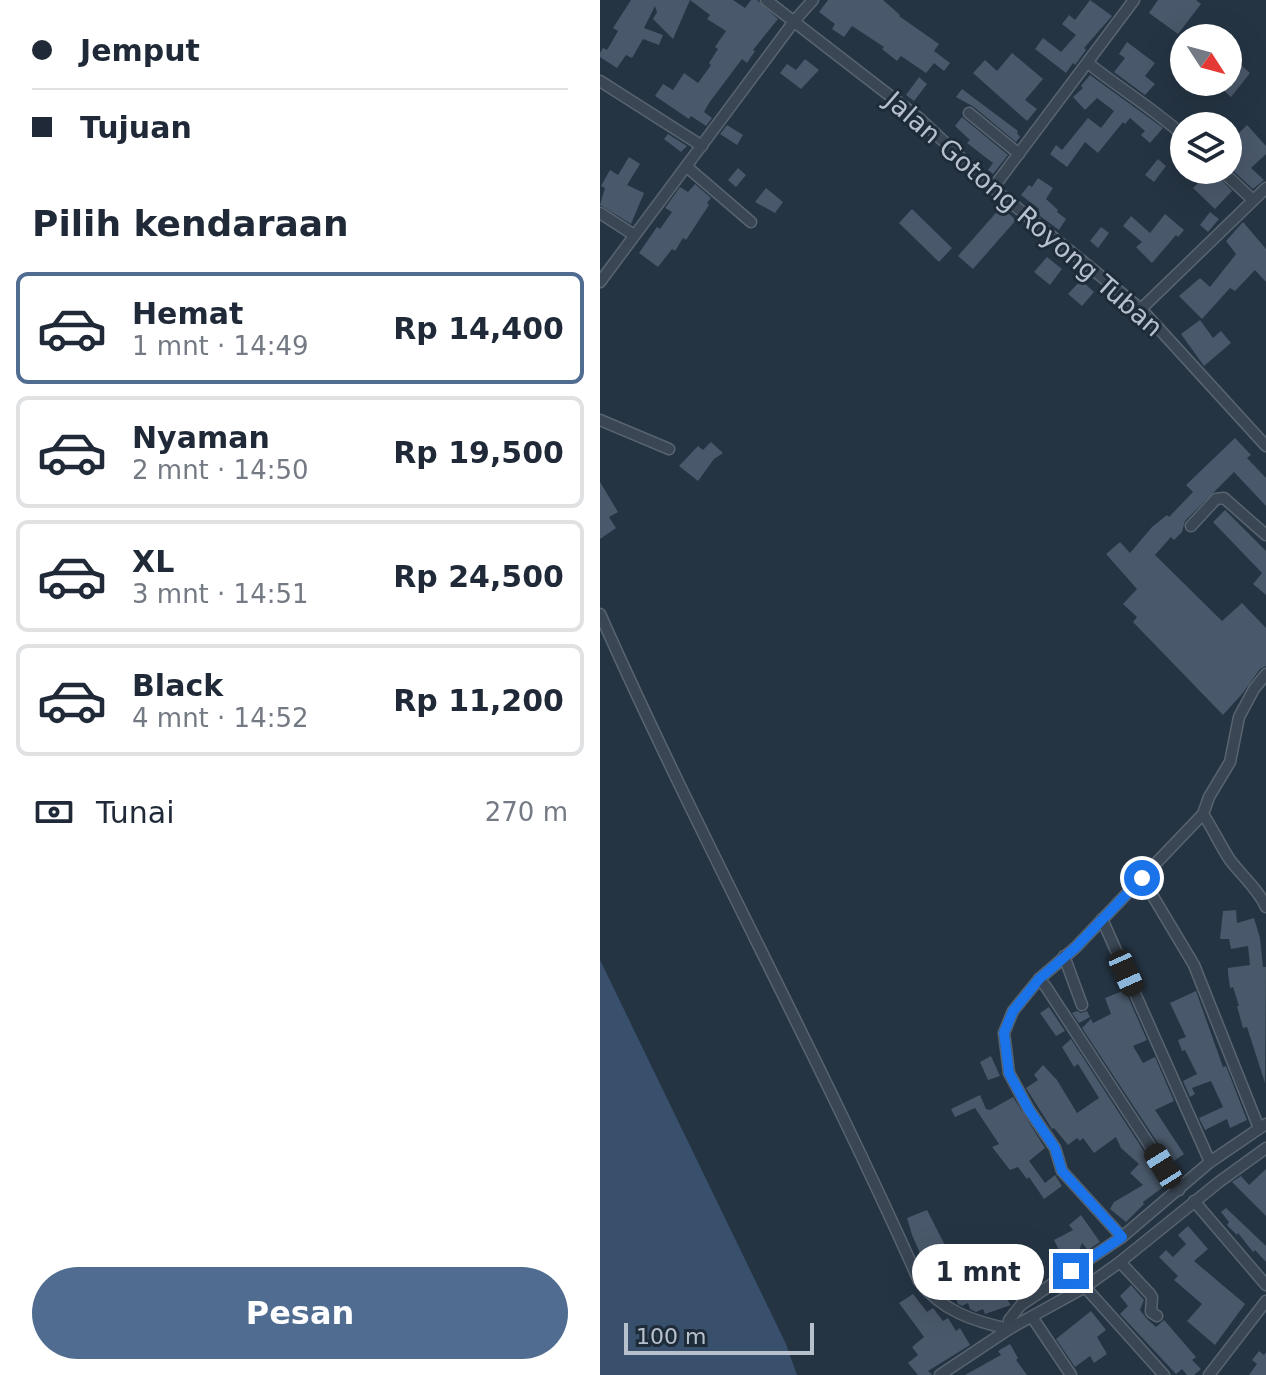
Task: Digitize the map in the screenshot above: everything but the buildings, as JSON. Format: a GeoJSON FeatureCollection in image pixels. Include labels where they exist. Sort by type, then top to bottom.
{"type":"FeatureCollection","features":[{"type":"Feature","properties":{"kind":"street","name":"Jalan Gotong Royong Tuban"},"geometry":{"type":"LineString","coordinates":[[766,0],[920,119],[993,188],[1141,309],[1266,446]]}},
{"type":"Feature","properties":{"kind":"street"},"geometry":{"type":"LineString","coordinates":[[600,282],[813,0]]}},
{"type":"Feature","properties":{"kind":"street"},"geometry":{"type":"LineString","coordinates":[[993,188],[1134,0]]}},
{"type":"Feature","properties":{"kind":"street"},"geometry":{"type":"LineString","coordinates":[[1088,63],[1170,123]]}},
{"type":"Feature","properties":{"kind":"street"},"geometry":{"type":"LineString","coordinates":[[600,81],[702,146]]}},
{"type":"Feature","properties":{"kind":"street"},"geometry":{"type":"LineString","coordinates":[[969,113],[1019,154]]}},
{"type":"Feature","properties":{"kind":"street"},"geometry":{"type":"LineString","coordinates":[[687,167],[751,222]]}},
{"type":"Feature","properties":{"kind":"street"},"geometry":{"type":"LineString","coordinates":[[1236,184],[1253,200]]}},
{"type":"Feature","properties":{"kind":"street"},"geometry":{"type":"LineString","coordinates":[[1141,309],[1266,188]]}},
{"type":"Feature","properties":{"kind":"street"},"geometry":{"type":"LineString","coordinates":[[600,213],[634,235]]}},
{"type":"Feature","properties":{"kind":"street"},"geometry":{"type":"LineString","coordinates":[[600,420],[669,449]]}},
{"type":"Feature","properties":{"kind":"street"},"geometry":{"type":"LineString","coordinates":[[1191,526],[1216,499],[1224,498],[1264,529]]}},
{"type":"Feature","properties":{"kind":"street"},"geometry":{"type":"LineString","coordinates":[[600,614],[749,929],[836,1100],[919,1281],[930,1296],[945,1308],[1009,1329]]}},
{"type":"Feature","properties":{"kind":"street"},"geometry":{"type":"LineString","coordinates":[[1122,1237],[1062,1171],[1055,1148],[1009,1073],[1004,1033],[1013,1011],[1039,979],[1203,814],[1209,797],[1230,762],[1239,717],[1254,689],[1265,677]]}},
{"type":"Feature","properties":{"kind":"street"},"geometry":{"type":"LineString","coordinates":[[1203,814],[1212,833],[1261,895],[1266,907]]}},
{"type":"Feature","properties":{"kind":"street"},"geometry":{"type":"LineString","coordinates":[[1009,1329],[1009,1320],[1021,1305],[1122,1237],[1210,1162],[1263,1126],[1194,965],[1142,878]]}},
{"type":"Feature","properties":{"kind":"street"},"geometry":{"type":"LineString","coordinates":[[1102,919],[1210,1162]]}},
{"type":"Feature","properties":{"kind":"street"},"geometry":{"type":"LineString","coordinates":[[1064,956],[1082,1005]]}},
{"type":"Feature","properties":{"kind":"street"},"geometry":{"type":"LineString","coordinates":[[1039,979],[1179,1190]]}},
{"type":"Feature","properties":{"kind":"street"},"geometry":{"type":"LineString","coordinates":[[940,1375],[1009,1329],[1085,1287],[1266,1148]]}},
{"type":"Feature","properties":{"kind":"street"},"geometry":{"type":"LineString","coordinates":[[1194,1201],[1266,1285]]}},
{"type":"Feature","properties":{"kind":"street"},"geometry":{"type":"LineString","coordinates":[[1120,1262],[1152,1297],[1151,1312],[1157,1316]]}},
{"type":"Feature","properties":{"kind":"street"},"geometry":{"type":"LineString","coordinates":[[1085,1287],[1164,1375]]}},
{"type":"Feature","properties":{"kind":"street"},"geometry":{"type":"LineString","coordinates":[[1209,1375],[1266,1301]]}},
{"type":"Feature","properties":{"kind":"street"},"geometry":{"type":"LineString","coordinates":[[1032,1317],[1071,1375]]}},
{"type":"Feature","properties":{"kind":"water"},"geometry":{"type":"Polygon","coordinates":[[[600,960],[786,1344],[797,1375],[600,1375],[600,960]]]}},
{"type":"Feature","properties":{"kind":"route"},"geometry":{"type":"LineString","coordinates":[[1071,1271],[1122,1237],[1062,1171],[1055,1148],[1009,1073],[1004,1033],[1013,1011],[1039,979],[1075,948],[1142,878]]}}]}
